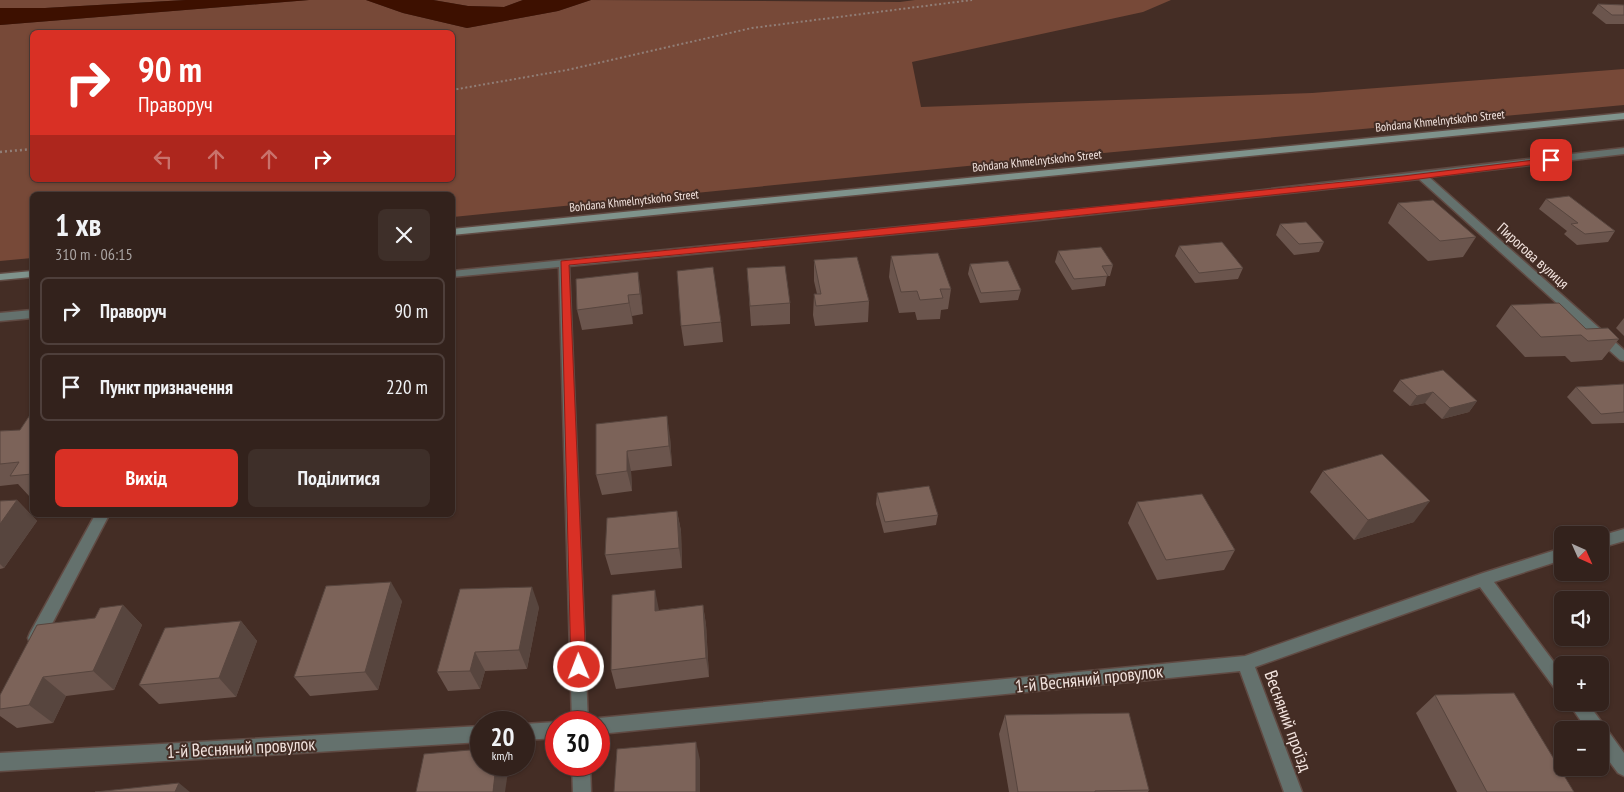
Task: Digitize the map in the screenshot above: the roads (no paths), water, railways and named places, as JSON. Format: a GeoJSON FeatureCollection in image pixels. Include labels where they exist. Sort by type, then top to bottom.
{"type":"FeatureCollection","features":[{"type":"Feature","properties":{"kind":"main road","name":"Bohdana Khmelnytskoho Street"},"geometry":{"type":"LineString","coordinates":[[455,232],[1624,116]]}},
{"type":"Feature","properties":{"kind":"main road"},"geometry":{"type":"LineString","coordinates":[[0,277],[30,274]]}},
{"type":"Feature","properties":{"kind":"street"},"geometry":{"type":"LineString","coordinates":[[455,274],[979,223],[1422,177],[1624,151]]}},
{"type":"Feature","properties":{"kind":"street","name":"Пирогова вулиця"},"geometry":{"type":"LineString","coordinates":[[1422,177],[1624,357]]}},
{"type":"Feature","properties":{"kind":"street"},"geometry":{"type":"LineString","coordinates":[[564,263],[580,711]]}},
{"type":"Feature","properties":{"kind":"street"},"geometry":{"type":"LineString","coordinates":[[0,317],[30,314]]}},
{"type":"Feature","properties":{"kind":"street"},"geometry":{"type":"LineString","coordinates":[[28,654],[101,517]]}},
{"type":"Feature","properties":{"kind":"street"},"geometry":{"type":"LineString","coordinates":[[1609,539],[1624,535]]}},
{"type":"Feature","properties":{"kind":"street","name":"1-й Весняний провулок"},"geometry":{"type":"LineString","coordinates":[[610,725],[1245,664],[1483,578],[1554,556]]}},
{"type":"Feature","properties":{"kind":"street"},"geometry":{"type":"LineString","coordinates":[[1483,578],[1554,674]]}},
{"type":"Feature","properties":{"kind":"street","name":"Весняний проїзд"},"geometry":{"type":"LineString","coordinates":[[1245,664],[1293,792]]}},
{"type":"Feature","properties":{"kind":"street","name":"1-й Весняний провулок"},"geometry":{"type":"LineString","coordinates":[[0,762],[470,735]]}},
{"type":"Feature","properties":{"kind":"street"},"geometry":{"type":"LineString","coordinates":[[1609,747],[1624,766]]}},
{"type":"Feature","properties":{"kind":"street"},"geometry":{"type":"LineString","coordinates":[[581,776],[582,792]]}}]}
